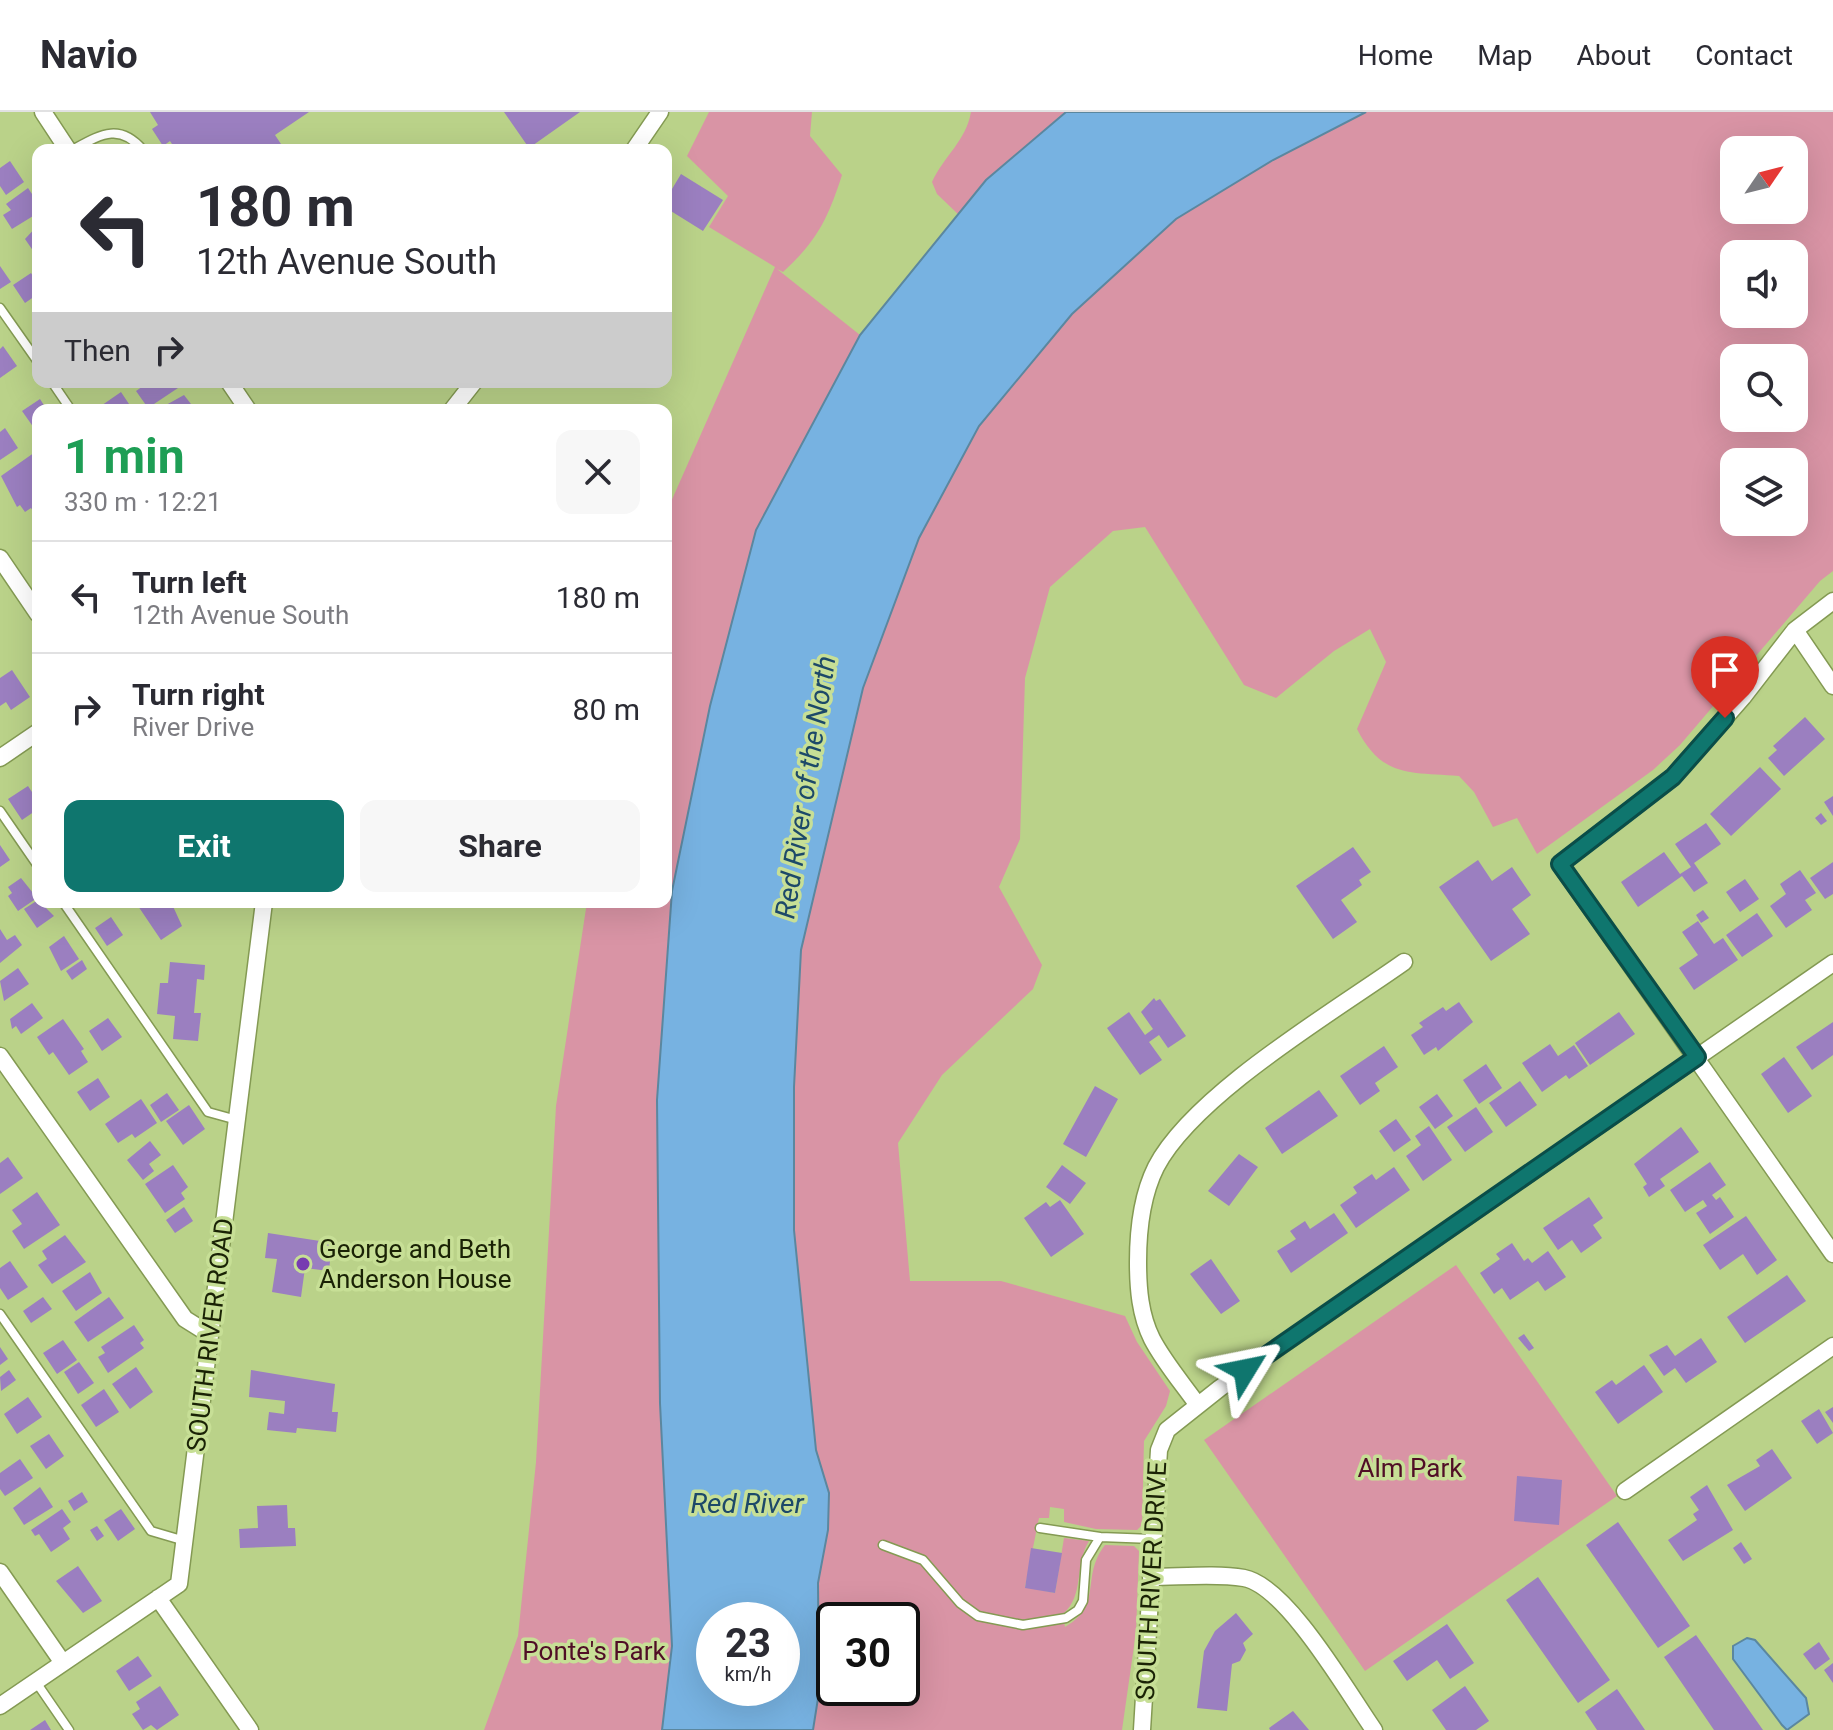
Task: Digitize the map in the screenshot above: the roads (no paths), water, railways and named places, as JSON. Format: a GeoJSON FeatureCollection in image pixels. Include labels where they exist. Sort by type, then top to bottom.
{"type":"FeatureCollection","features":[{"type":"Feature","properties":{"kind":"street"},"geometry":{"type":"LineString","coordinates":[[43,112],[66,144]]}},
{"type":"Feature","properties":{"kind":"street"},"geometry":{"type":"LineString","coordinates":[[638,144],[660,112]]}},
{"type":"Feature","properties":{"kind":"street"},"geometry":{"type":"LineString","coordinates":[[457,404],[469,388]]}},
{"type":"Feature","properties":{"kind":"street"},"geometry":{"type":"LineString","coordinates":[[0,558],[32,605]]}},
{"type":"Feature","properties":{"kind":"street"},"geometry":{"type":"LineString","coordinates":[[1833,601],[1795,630],[1743,697],[1673,777],[1560,864],[1833,1254]]}},
{"type":"Feature","properties":{"kind":"street"},"geometry":{"type":"LineString","coordinates":[[1795,630],[1833,686]]}},
{"type":"Feature","properties":{"kind":"street"},"geometry":{"type":"LineString","coordinates":[[0,758],[32,736]]}},
{"type":"Feature","properties":{"kind":"street","name":"SOUTH RIVER ROAD"},"geometry":{"type":"LineString","coordinates":[[0,1706],[179,1584],[263,908]]}},
{"type":"Feature","properties":{"kind":"street"},"geometry":{"type":"LineString","coordinates":[[1197,1404],[1152,1339],[1141,1309],[1138,1240],[1145,1201],[1156,1166],[1188,1124],[1222,1092],[1404,962]]}},
{"type":"Feature","properties":{"kind":"street","name":"SOUTH RIVER DRIVE"},"geometry":{"type":"LineString","coordinates":[[1142,1730],[1159,1450],[1167,1430],[1197,1404],[1833,963]]}},
{"type":"Feature","properties":{"kind":"street"},"geometry":{"type":"LineString","coordinates":[[0,1056],[178,1310],[185,1319],[209,1334]]}},
{"type":"Feature","properties":{"kind":"street"},"geometry":{"type":"LineString","coordinates":[[1625,1491],[1833,1346]]}},
{"type":"Feature","properties":{"kind":"street"},"geometry":{"type":"LineString","coordinates":[[0,1572],[63,1663]]}},
{"type":"Feature","properties":{"kind":"street"},"geometry":{"type":"LineString","coordinates":[[1151,1577],[1244,1578],[1265,1585],[1285,1603],[1374,1730]]}},
{"type":"Feature","properties":{"kind":"street"},"geometry":{"type":"LineString","coordinates":[[158,1598],[250,1730]]}},
{"type":"Feature","properties":{"kind":"lane"},"geometry":{"type":"LineString","coordinates":[[82,144],[96,137],[118,133],[129,136],[137,144]]}},
{"type":"Feature","properties":{"kind":"lane"},"geometry":{"type":"LineString","coordinates":[[0,308],[32,353]]}},
{"type":"Feature","properties":{"kind":"lane"},"geometry":{"type":"LineString","coordinates":[[0,811],[32,857]]}},
{"type":"Feature","properties":{"kind":"lane"},"geometry":{"type":"LineString","coordinates":[[67,908],[208,1112],[238,1120]]}},
{"type":"Feature","properties":{"kind":"lane"},"geometry":{"type":"LineString","coordinates":[[0,1314],[151,1531],[186,1541]]}},
{"type":"Feature","properties":{"kind":"lane"},"geometry":{"type":"LineString","coordinates":[[1040,1528],[1100,1537],[1154,1539]]}},
{"type":"Feature","properties":{"kind":"lane"},"geometry":{"type":"LineString","coordinates":[[883,1545],[923,1560],[960,1603],[978,1616],[1023,1625],[1066,1618],[1078,1610],[1083,1601],[1086,1560],[1100,1537]]}},
{"type":"Feature","properties":{"kind":"lane"},"geometry":{"type":"LineString","coordinates":[[36,1682],[69,1730]]}},
{"type":"Feature","properties":{"kind":"water","name":"Red River"},"geometry":{"type":"Polygon","coordinates":[[[1066,112],[1366,112],[1273,160],[1176,219],[1072,314],[979,426],[919,538],[863,688],[801,950],[794,1087],[794,1230],[816,1450],[829,1493],[828,1530],[816,1602],[817,1706],[813,1730],[662,1730],[672,1646],[660,1403],[657,1100],[672,891],[710,706],[756,530],[860,335],[986,180],[1066,112]]]}},
{"type":"Feature","properties":{"kind":"water"},"geometry":{"type":"Polygon","coordinates":[[[1747,1638],[1755,1640],[1806,1698],[1809,1714],[1787,1730],[1733,1659],[1733,1646],[1747,1638]]]}},
{"type":"Feature","properties":{"kind":"place","name":"George and Beth Anderson House"},"geometry":{"type":"Point","coordinates":[303,1264]}},
{"type":"Feature","properties":{"kind":"water label","name":"Red River of the North"},"geometry":{"type":"Point","coordinates":[805,787]}},
{"type":"Feature","properties":{"kind":"park label","name":"Alm Park"},"geometry":{"type":"Point","coordinates":[1410,1468]}},
{"type":"Feature","properties":{"kind":"park label","name":"Ponte's Park"},"geometry":{"type":"Point","coordinates":[594,1651]}}]}
